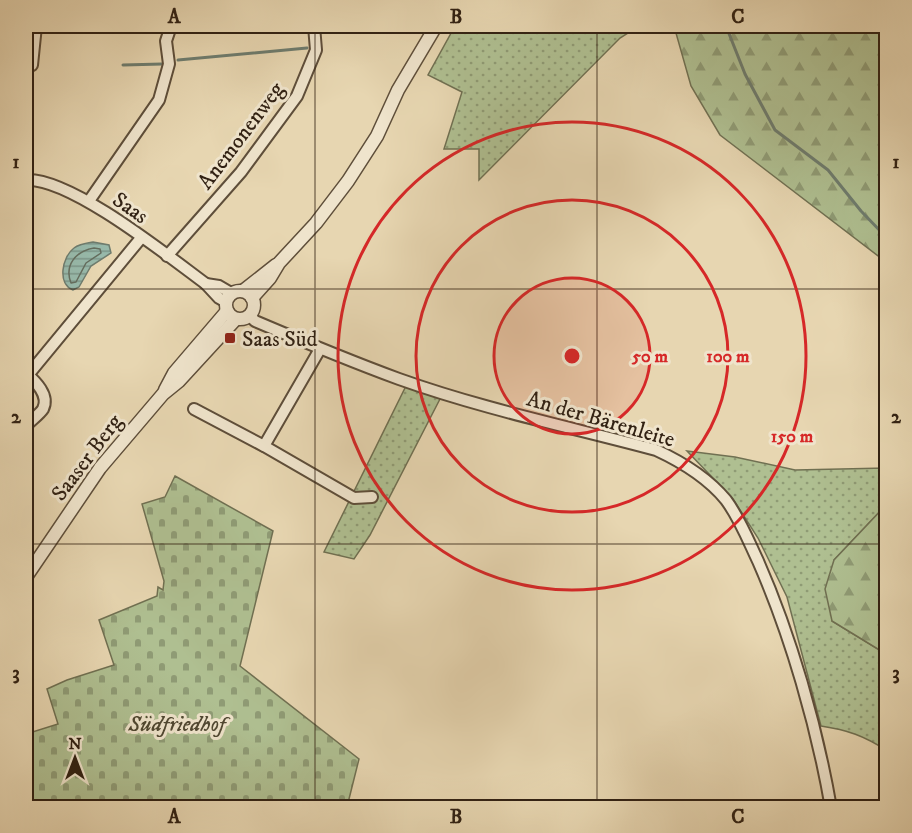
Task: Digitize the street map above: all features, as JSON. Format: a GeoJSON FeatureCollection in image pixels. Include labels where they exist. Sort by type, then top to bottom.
{"type":"FeatureCollection","features":[{"type":"Feature","properties":{"kind":"street"},"geometry":{"type":"LineString","coordinates":[[32,65],[36,26]]}},
{"type":"Feature","properties":{"kind":"street"},"geometry":{"type":"LineString","coordinates":[[89,201],[159,100],[169,64],[166,41],[171,26]]}},
{"type":"Feature","properties":{"kind":"street","name":"Anemonenweg"},"geometry":{"type":"LineString","coordinates":[[167,256],[241,172],[297,96],[316,50],[314,26]]}},
{"type":"Feature","properties":{"kind":"street","name":"Saaser Berg"},"geometry":{"type":"LineString","coordinates":[[26,577],[100,468],[163,394],[179,381],[236,302],[270,278],[279,263],[316,223],[348,181],[376,136],[398,90],[436,26]]}},
{"type":"Feature","properties":{"kind":"street","name":"Saas"},"geometry":{"type":"LineString","coordinates":[[26,180],[50,184],[89,201],[206,284],[219,286],[236,302]]}},
{"type":"Feature","properties":{"kind":"street"},"geometry":{"type":"LineString","coordinates":[[26,426],[43,409],[44,400],[40,386],[27,374],[141,238]]}},
{"type":"Feature","properties":{"kind":"street"},"geometry":{"type":"LineString","coordinates":[[236,302],[254,305],[250,315],[246,318],[236,302]]}},
{"type":"Feature","properties":{"kind":"street","name":"An der Bärenleite"},"geometry":{"type":"LineString","coordinates":[[250,315],[255,321],[320,349],[401,379],[465,400],[656,450],[677,459],[715,488],[739,519],[784,628],[813,724],[831,807]]}},
{"type":"Feature","properties":{"kind":"street"},"geometry":{"type":"LineString","coordinates":[[264,446],[320,349]]}},
{"type":"Feature","properties":{"kind":"street"},"geometry":{"type":"LineString","coordinates":[[194,409],[354,498],[372,497]]}},
{"type":"Feature","properties":{"kind":"green space"},"geometry":{"type":"Polygon","coordinates":[[[455,26],[639,26],[620,38],[479,180],[479,149],[444,149],[462,92],[428,75],[455,26]]]}},
{"type":"Feature","properties":{"kind":"green space"},"geometry":{"type":"Polygon","coordinates":[[[674,26],[886,26],[886,262],[720,135],[691,86],[674,26]]]}},
{"type":"Feature","properties":{"kind":"green space"},"geometry":{"type":"Polygon","coordinates":[[[406,386],[441,397],[370,535],[354,559],[324,552],[406,386]]]}},
{"type":"Feature","properties":{"kind":"green space"},"geometry":{"type":"Polygon","coordinates":[[[687,451],[735,457],[795,470],[886,468],[886,505],[834,560],[832,621],[886,654],[886,750],[855,734],[821,726],[787,597],[758,538],[733,499],[687,451]]]}},
{"type":"Feature","properties":{"kind":"green space","name":"Südfriedhof"},"geometry":{"type":"Polygon","coordinates":[[[175,476],[273,531],[240,666],[359,759],[347,807],[26,807],[26,734],[58,724],[47,689],[114,665],[99,620],[157,596],[158,587],[163,590],[164,581],[142,504],[165,497],[175,476]]]}},
{"type":"Feature","properties":{"kind":"green space"},"geometry":{"type":"Polygon","coordinates":[[[886,505],[886,654],[832,621],[825,589],[834,560],[886,505]]]}},
{"type":"Feature","properties":{"kind":"water"},"geometry":{"type":"Polygon","coordinates":[[[93,242],[109,245],[111,253],[91,266],[79,287],[73,290],[65,282],[64,264],[70,252],[76,247],[93,242]]]}},
{"type":"Feature","properties":{"kind":"waterway"},"geometry":{"type":"LineString","coordinates":[[506,26],[517,31],[525,26]]}},
{"type":"Feature","properties":{"kind":"waterway"},"geometry":{"type":"LineString","coordinates":[[726,26],[745,74],[775,130],[828,170],[861,211],[886,237]]}},
{"type":"Feature","properties":{"kind":"waterway"},"geometry":{"type":"LineString","coordinates":[[178,60],[307,48]]}},
{"type":"Feature","properties":{"kind":"waterway"},"geometry":{"type":"LineString","coordinates":[[123,65],[162,64]]}},
{"type":"Feature","properties":{"kind":"place","name":"Saas Süd"},"geometry":{"type":"Point","coordinates":[230,338]}}]}
